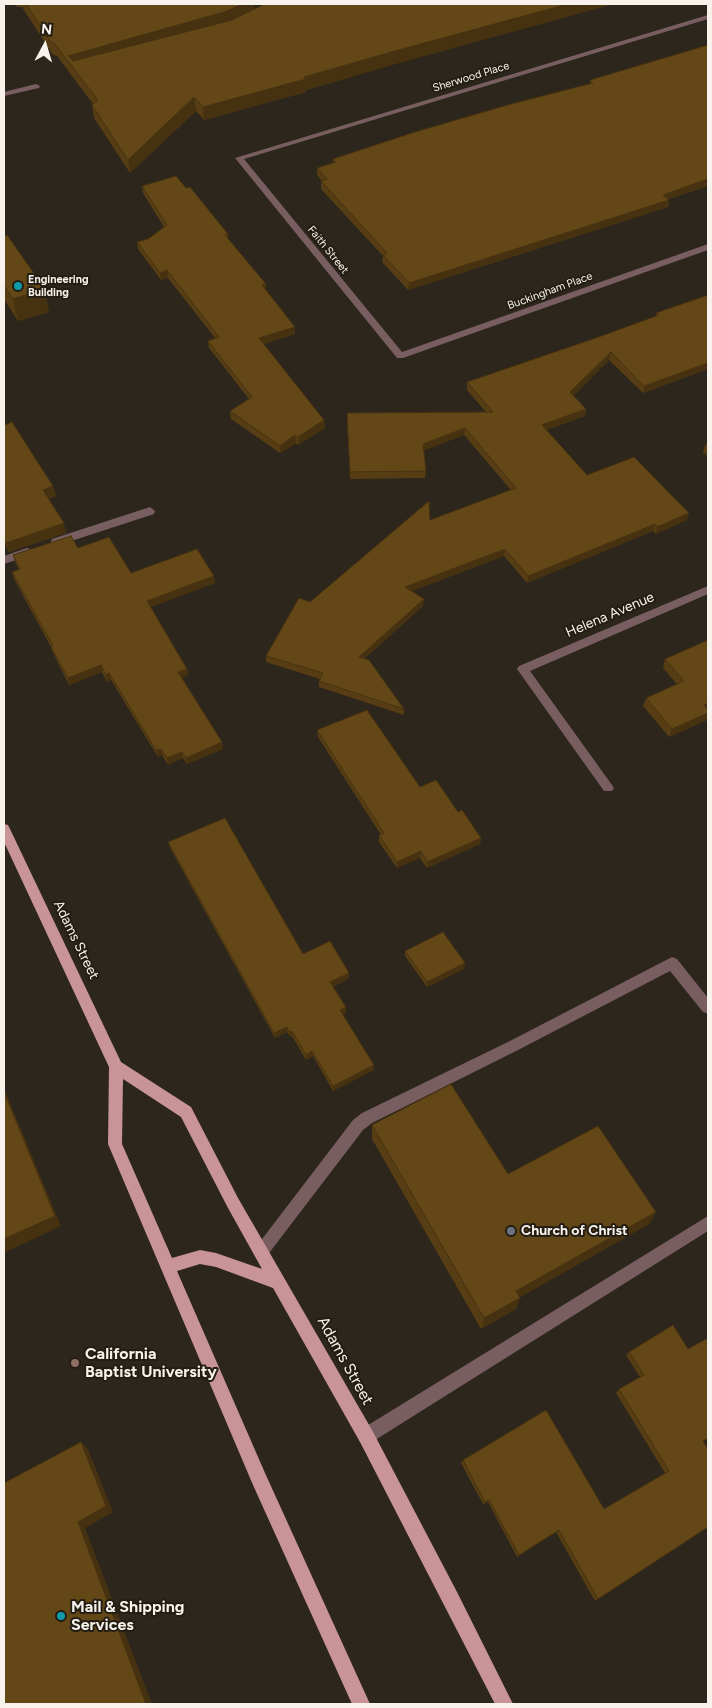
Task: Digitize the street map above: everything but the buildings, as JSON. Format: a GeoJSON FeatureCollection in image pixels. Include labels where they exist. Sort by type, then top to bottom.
{"type":"FeatureCollection","features":[{"type":"Feature","properties":{"kind":"main road","name":"Adams Street"},"geometry":{"type":"LineString","coordinates":[[4,829],[116,1067],[115,1144],[259,1480],[361,1704]]}},
{"type":"Feature","properties":{"kind":"main road","name":"Adams Street"},"geometry":{"type":"LineString","coordinates":[[116,1067],[186,1112],[233,1203],[366,1436],[504,1704]]}},
{"type":"Feature","properties":{"kind":"main road"},"geometry":{"type":"LineString","coordinates":[[167,1266],[200,1257],[216,1260],[280,1283]]}},
{"type":"Feature","properties":{"kind":"street","name":"Sherwood Place"},"geometry":{"type":"LineString","coordinates":[[239,158],[708,18]]}},
{"type":"Feature","properties":{"kind":"street"},"geometry":{"type":"LineString","coordinates":[[4,94],[36,86]]}},
{"type":"Feature","properties":{"kind":"street","name":"Faith Street"},"geometry":{"type":"LineString","coordinates":[[239,158],[400,356]]}},
{"type":"Feature","properties":{"kind":"street","name":"Buckingham Place"},"geometry":{"type":"LineString","coordinates":[[400,356],[708,246]]}},
{"type":"Feature","properties":{"kind":"street"},"geometry":{"type":"LineString","coordinates":[[4,560],[150,510]]}},
{"type":"Feature","properties":{"kind":"street","name":"Helena Avenue"},"geometry":{"type":"LineString","coordinates":[[608,788],[523,669],[708,590]]}},
{"type":"Feature","properties":{"kind":"street"},"geometry":{"type":"LineString","coordinates":[[261,1252],[358,1125],[367,1118],[516,1045],[672,964],[708,1008]]}},
{"type":"Feature","properties":{"kind":"street"},"geometry":{"type":"LineString","coordinates":[[366,1436],[708,1224]]}},
{"type":"Feature","properties":{"kind":"place","name":"Engineering Building"},"geometry":{"type":"Point","coordinates":[18,286]}},
{"type":"Feature","properties":{"kind":"place","name":"Church of Christ"},"geometry":{"type":"Point","coordinates":[511,1231]}},
{"type":"Feature","properties":{"kind":"place","name":"California Baptist University"},"geometry":{"type":"Point","coordinates":[75,1363]}},
{"type":"Feature","properties":{"kind":"place","name":"Mail & Shipping Services"},"geometry":{"type":"Point","coordinates":[61,1616]}}]}
